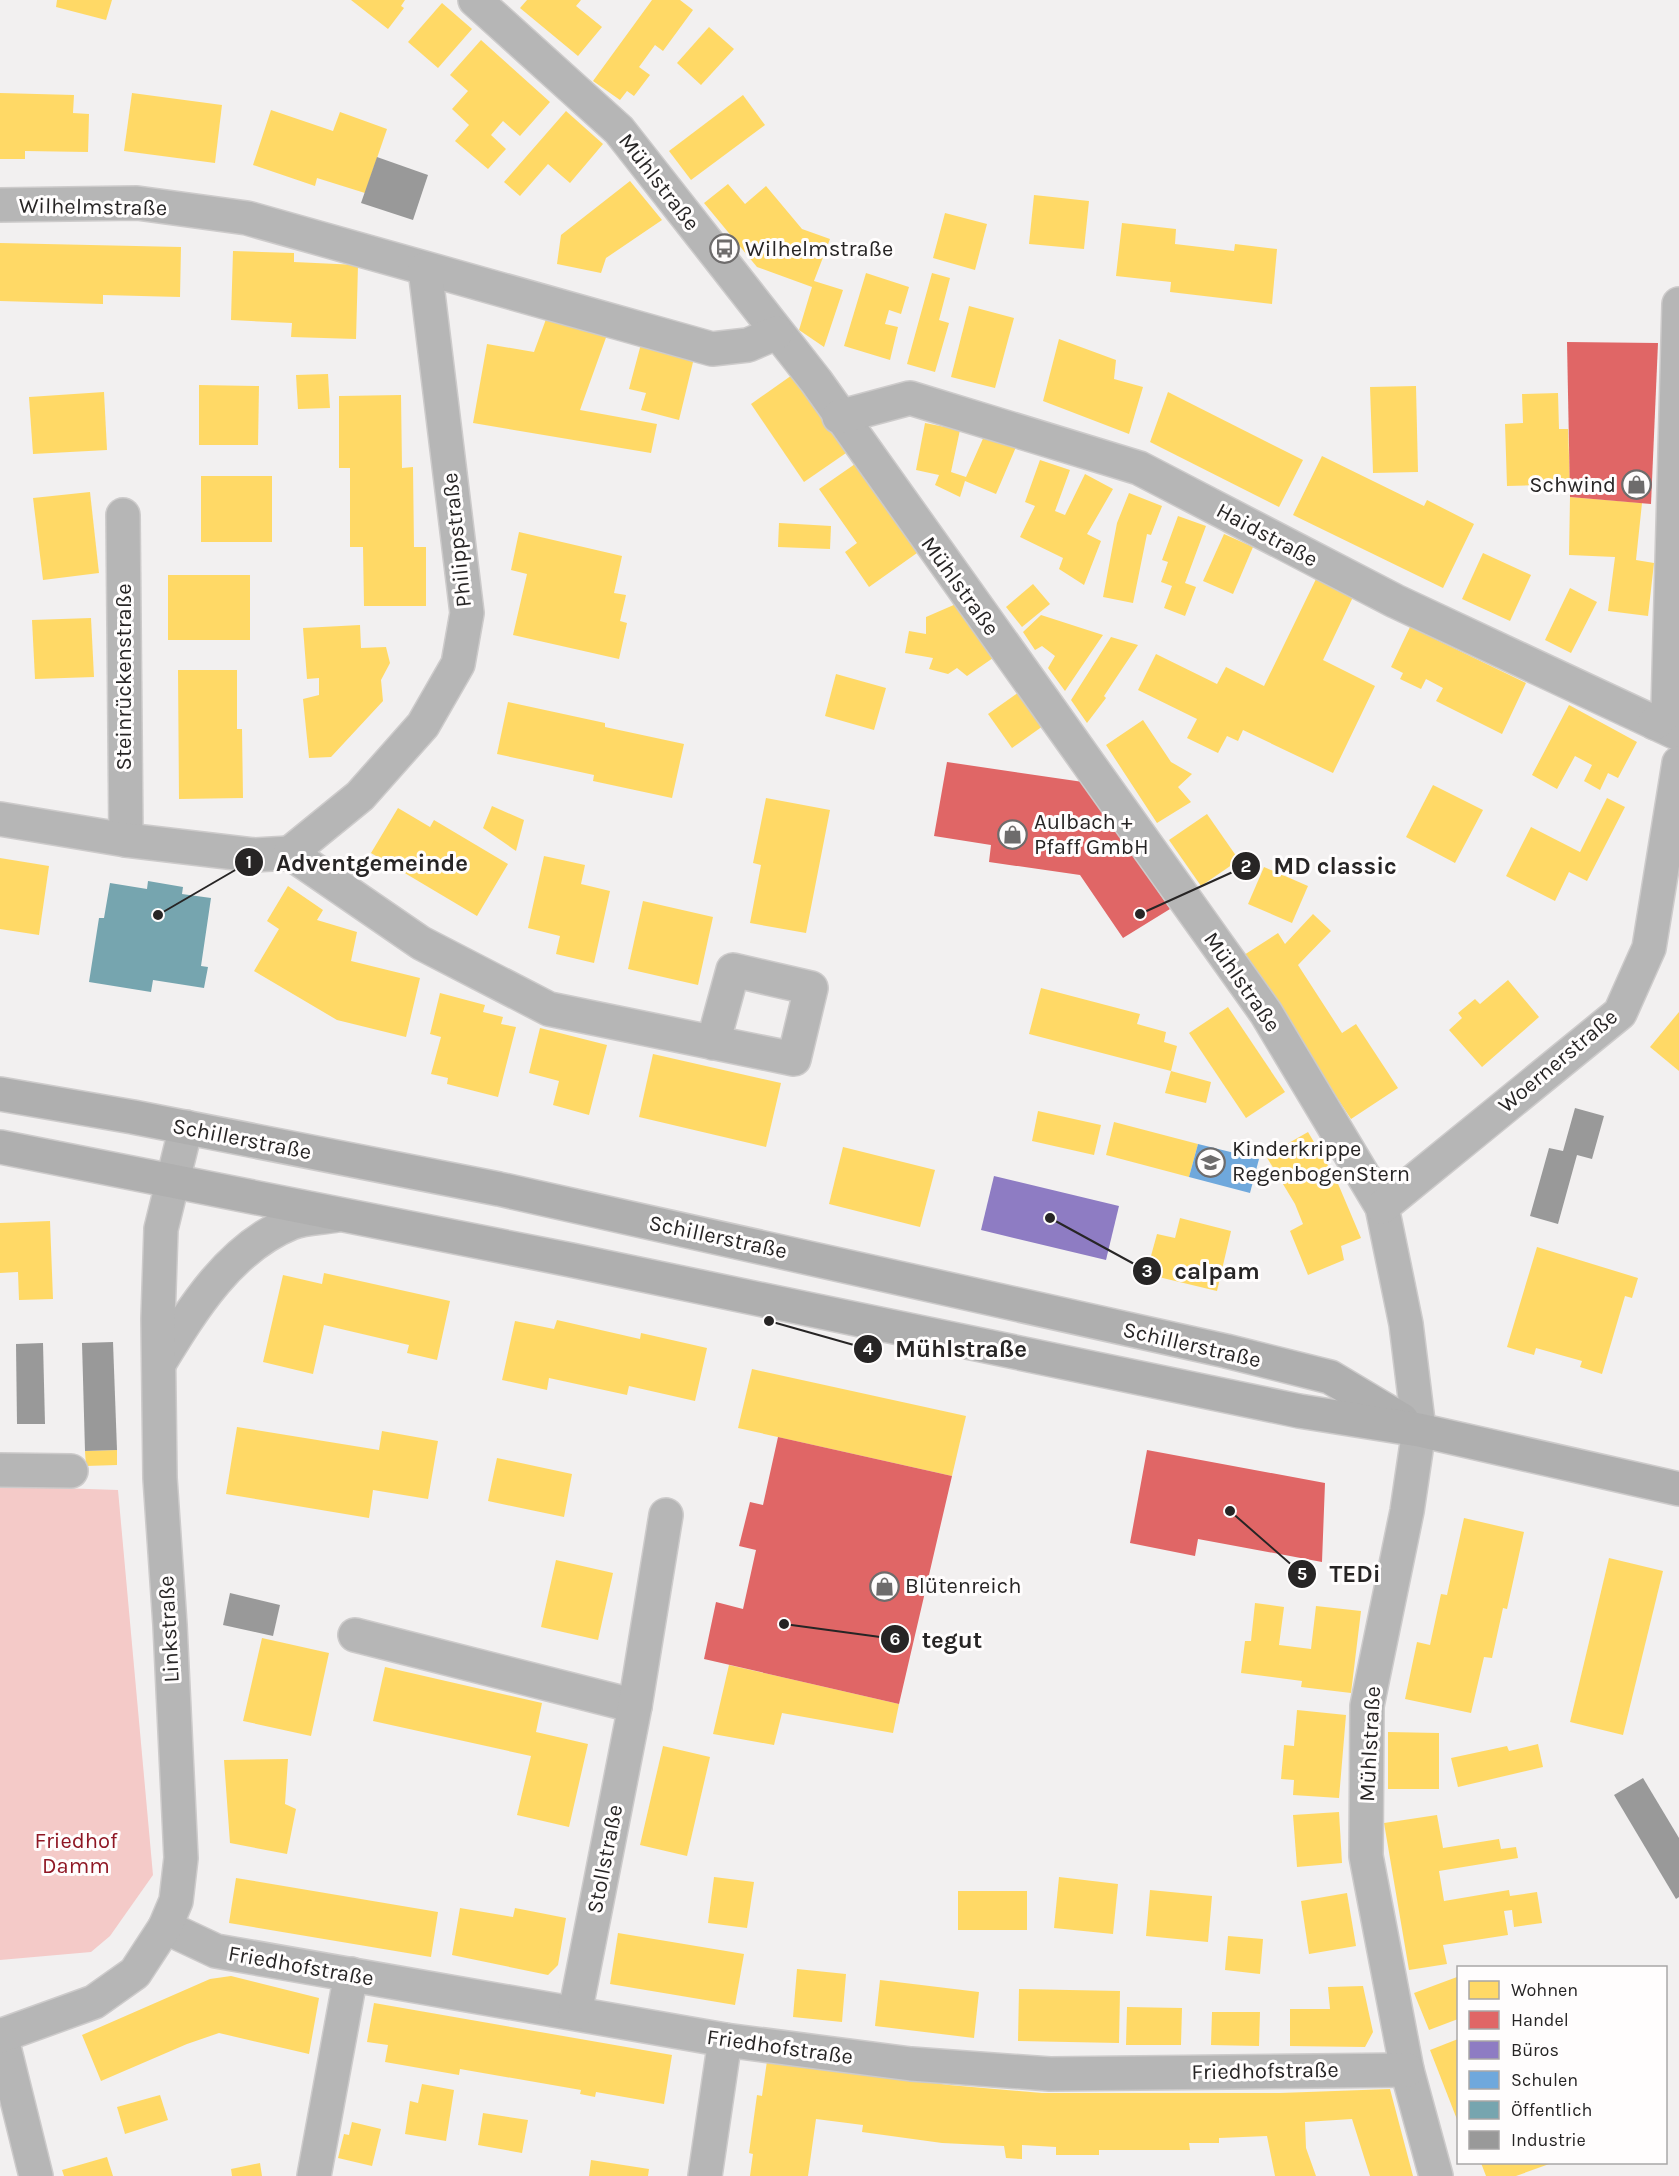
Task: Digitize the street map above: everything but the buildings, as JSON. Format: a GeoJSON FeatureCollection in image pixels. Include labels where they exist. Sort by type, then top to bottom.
{"type":"FeatureCollection","features":[{"type":"Feature","properties":{"kind":"main road","name":"Schillerstraße"},"geometry":{"type":"LineString","coordinates":[[0,1094],[186,1127],[577,1206],[1249,1357],[1330,1377],[1419,1430]]}},
{"type":"Feature","properties":{"kind":"main road","name":"Schillerstraße"},"geometry":{"type":"LineString","coordinates":[[0,1147],[1299,1411],[1419,1430],[1679,1489]]}},
{"type":"Feature","properties":{"kind":"street","name":"Mühlstraße"},"geometry":{"type":"LineString","coordinates":[[475,0],[619,130],[776,333],[816,381],[839,417],[1266,1013],[1382,1207],[1406,1324],[1419,1430],[1407,1511],[1367,1706],[1366,1856],[1407,2070],[1436,2176]]}},
{"type":"Feature","properties":{"kind":"street","name":"Wilhelmstraße"},"geometry":{"type":"LineString","coordinates":[[0,205],[137,203],[247,218],[712,349],[748,345],[776,333]]}},
{"type":"Feature","properties":{"kind":"street","name":"Philippstraße"},"geometry":{"type":"LineString","coordinates":[[290,853],[360,796],[415,734],[458,664],[467,614],[425,269]]}},
{"type":"Feature","properties":{"kind":"street"},"geometry":{"type":"LineString","coordinates":[[1667,728],[1679,304]]}},
{"type":"Feature","properties":{"kind":"street","name":"Haidstraße"},"geometry":{"type":"LineString","coordinates":[[839,417],[910,398],[1139,468],[1395,601],[1667,728]]}},
{"type":"Feature","properties":{"kind":"street","name":"Steinrückenstraße"},"geometry":{"type":"LineString","coordinates":[[123,515],[126,840]]}},
{"type":"Feature","properties":{"kind":"street","name":"Woernerstraße"},"geometry":{"type":"LineString","coordinates":[[1382,1207],[1620,1013],[1649,948],[1679,763]]}},
{"type":"Feature","properties":{"kind":"street"},"geometry":{"type":"LineString","coordinates":[[0,819],[126,840],[253,855],[290,853],[421,943],[549,1009],[713,1043]]}},
{"type":"Feature","properties":{"kind":"street","name":"Linkstraße"},"geometry":{"type":"LineString","coordinates":[[1,2036],[94,2002],[135,1973],[165,1928],[176,1900],[182,1858],[160,1478],[161,1229],[186,1127]]}},
{"type":"Feature","properties":{"kind":"street"},"geometry":{"type":"LineString","coordinates":[[160,1362],[203,1296],[225,1271],[262,1238],[294,1222],[342,1215]]}},
{"type":"Feature","properties":{"kind":"street"},"geometry":{"type":"LineString","coordinates":[[0,1470],[71,1471]]}},
{"type":"Feature","properties":{"kind":"street","name":"Stollstraße"},"geometry":{"type":"LineString","coordinates":[[574,2013],[635,1706],[666,1515]]}},
{"type":"Feature","properties":{"kind":"street"},"geometry":{"type":"LineString","coordinates":[[354,1635],[635,1706]]}},
{"type":"Feature","properties":{"kind":"street","name":"Friedhofstraße"},"geometry":{"type":"LineString","coordinates":[[165,1928],[216,1951],[725,2040],[911,2064],[1050,2074],[1407,2070]]}},
{"type":"Feature","properties":{"kind":"street"},"geometry":{"type":"LineString","coordinates":[[314,2176],[351,1974]]}},
{"type":"Feature","properties":{"kind":"street"},"geometry":{"type":"LineString","coordinates":[[1,2036],[36,2176]]}},
{"type":"Feature","properties":{"kind":"street"},"geometry":{"type":"LineString","coordinates":[[705,2176],[725,2040]]}},
{"type":"Feature","properties":{"kind":"green space","name":"Friedhof Damm"},"geometry":{"type":"Polygon","coordinates":[[[0,1486],[118,1490],[153,1875],[110,1936],[91,1952],[0,1960],[0,1486]]]}},
{"type":"Feature","properties":{"kind":"place","name":"Wilhelmstraße"},"geometry":{"type":"Point","coordinates":[724,249]}},
{"type":"Feature","properties":{"kind":"place","name":"Schwind"},"geometry":{"type":"Point","coordinates":[1637,485]}},
{"type":"Feature","properties":{"kind":"place","name":"Aulbach + Pfaff GmbH"},"geometry":{"type":"Point","coordinates":[1013,835]}},
{"type":"Feature","properties":{"kind":"place","name":"MD classic"},"geometry":{"type":"Point","coordinates":[1140,914]}},
{"type":"Feature","properties":{"kind":"place","name":"Adventgemeinde"},"geometry":{"type":"Point","coordinates":[158,915]}},
{"type":"Feature","properties":{"kind":"place","name":"Kinderkrippe RegenbogenStern"},"geometry":{"type":"Point","coordinates":[1211,1162]}},
{"type":"Feature","properties":{"kind":"place","name":"calpam"},"geometry":{"type":"Point","coordinates":[1050,1218]}},
{"type":"Feature","properties":{"kind":"place","name":"Mühlstraße"},"geometry":{"type":"Point","coordinates":[769,1321]}},
{"type":"Feature","properties":{"kind":"place","name":"TEDi"},"geometry":{"type":"Point","coordinates":[1230,1511]}},
{"type":"Feature","properties":{"kind":"place","name":"Blütenreich"},"geometry":{"type":"Point","coordinates":[884,1586]}},
{"type":"Feature","properties":{"kind":"place","name":"tegut"},"geometry":{"type":"Point","coordinates":[784,1624]}}]}
